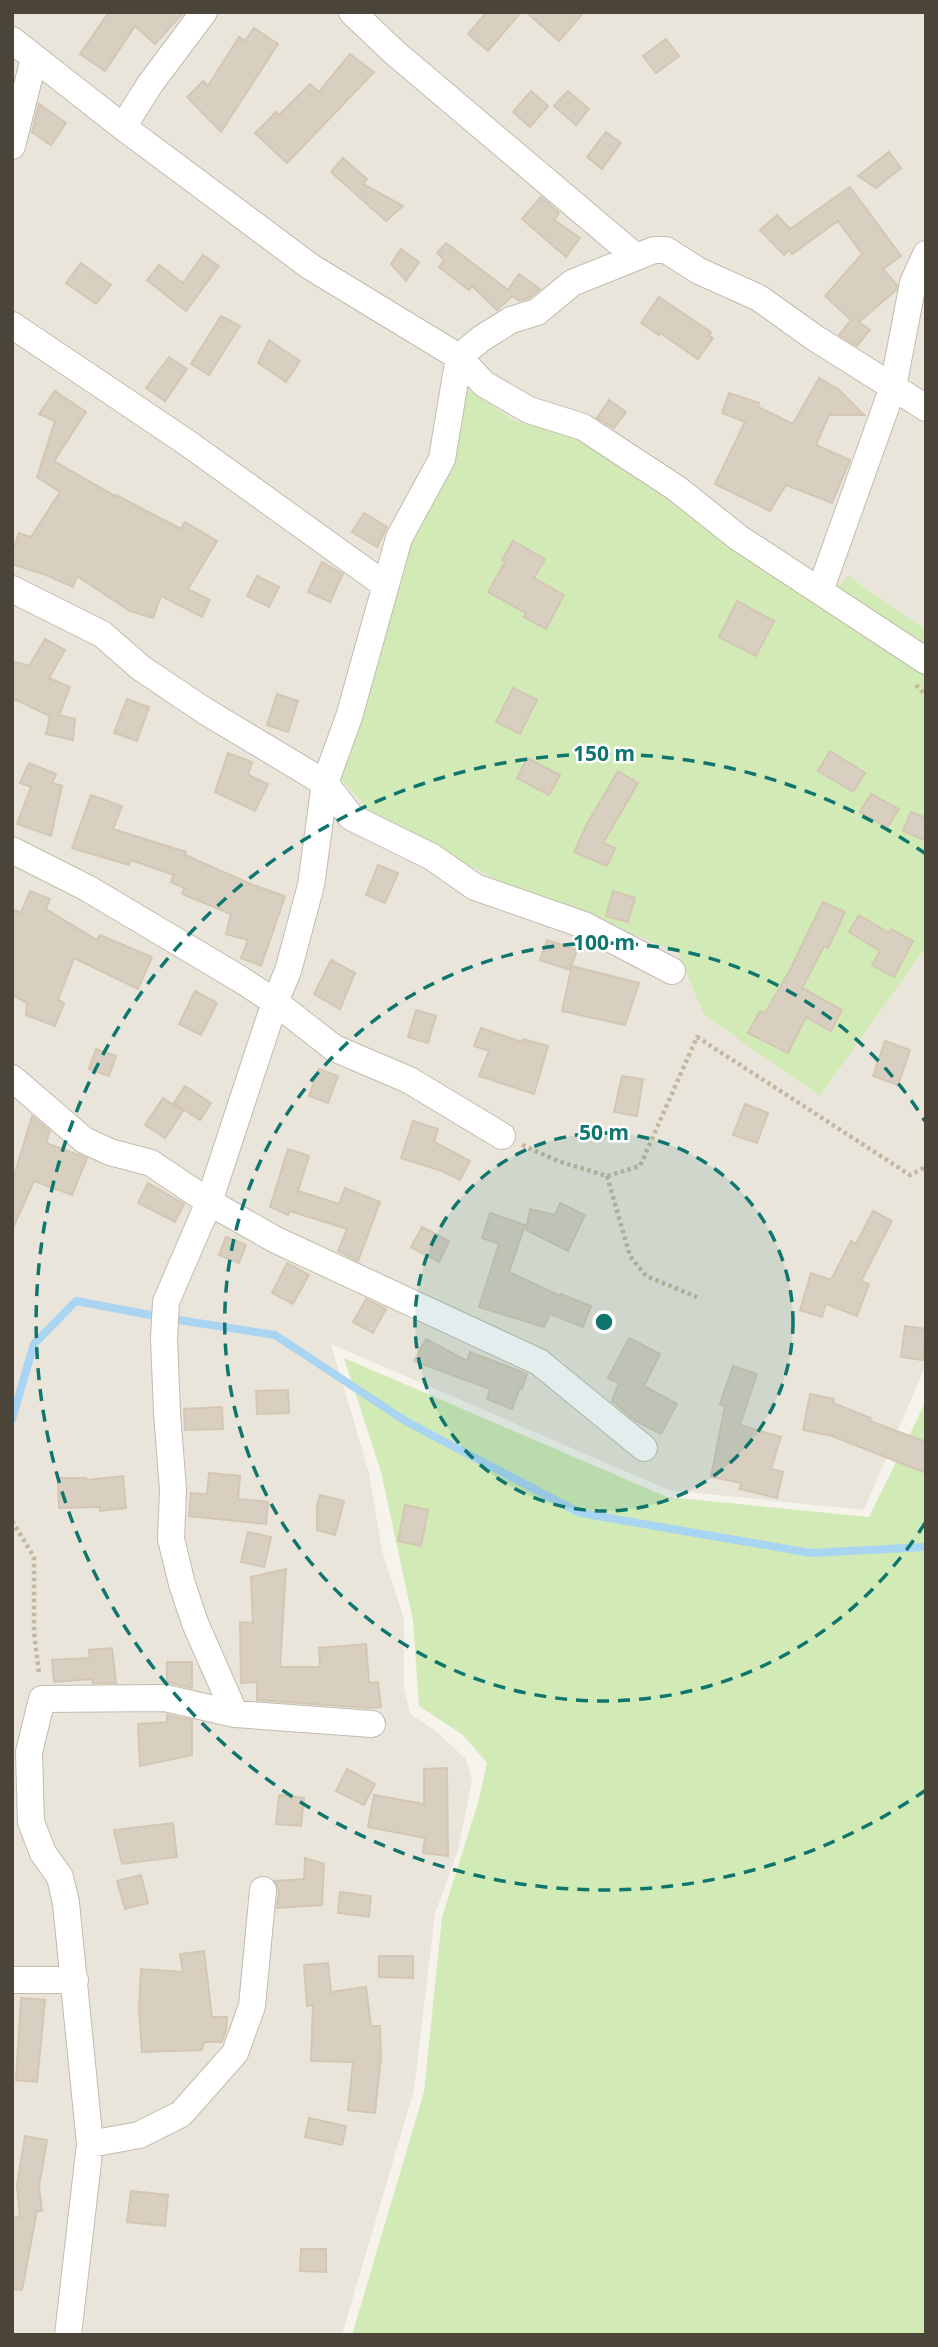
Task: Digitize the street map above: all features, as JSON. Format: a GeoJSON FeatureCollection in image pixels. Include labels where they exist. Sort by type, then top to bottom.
{"type":"FeatureCollection","features":[{"type":"Feature","properties":{"kind":"street"},"geometry":{"type":"LineString","coordinates":[[123,127],[150,84],[204,12]]}},
{"type":"Feature","properties":{"kind":"street"},"geometry":{"type":"LineString","coordinates":[[352,12],[394,52],[636,257]]}},
{"type":"Feature","properties":{"kind":"street"},"geometry":{"type":"LineString","coordinates":[[12,40],[123,127],[311,267],[459,356],[484,384],[529,410],[583,427],[676,488],[738,538],[926,662]]}},
{"type":"Feature","properties":{"kind":"street"},"geometry":{"type":"LineString","coordinates":[[12,146],[34,58]]}},
{"type":"Feature","properties":{"kind":"street"},"geometry":{"type":"LineString","coordinates":[[235,1714],[195,1623],[182,1584],[172,1539],[173,1490],[165,1385],[166,1302],[209,1202],[275,1002],[288,971],[311,885],[325,783],[349,718],[399,538],[442,459],[459,356],[511,320],[537,312],[572,283],[654,250],[666,250],[699,271],[759,298],[815,338],[926,408]]}},
{"type":"Feature","properties":{"kind":"street"},"geometry":{"type":"LineString","coordinates":[[820,591],[893,387],[913,283],[926,254]]}},
{"type":"Feature","properties":{"kind":"street"},"geometry":{"type":"LineString","coordinates":[[12,325],[186,442],[385,585]]}},
{"type":"Feature","properties":{"kind":"street"},"geometry":{"type":"LineString","coordinates":[[12,589],[102,634],[141,668],[205,711],[325,783],[351,817],[432,857],[475,887],[584,925],[672,971]]}},
{"type":"Feature","properties":{"kind":"street"},"geometry":{"type":"LineString","coordinates":[[12,850],[87,888],[275,1002],[334,1048],[409,1080],[502,1136]]}},
{"type":"Feature","properties":{"kind":"street"},"geometry":{"type":"LineString","coordinates":[[12,1079],[84,1140],[110,1152],[151,1163],[209,1202],[276,1240],[539,1362],[644,1448]]}},
{"type":"Feature","properties":{"kind":"street"},"geometry":{"type":"LineString","coordinates":[[68,2335],[90,2144],[66,1903],[60,1877],[43,1853],[32,1822],[29,1752],[42,1699],[165,1698],[235,1714],[372,1724]]}},
{"type":"Feature","properties":{"kind":"street"},"geometry":{"type":"LineString","coordinates":[[90,2144],[139,2135],[181,2114],[234,2053],[251,2006],[262,1890]]}},
{"type":"Feature","properties":{"kind":"street"},"geometry":{"type":"LineString","coordinates":[[12,1980],[75,1980]]}},
{"type":"Feature","properties":{"kind":"path"},"geometry":{"type":"LineString","coordinates":[[502,1136],[558,1161],[607,1176],[640,1166],[697,1037],[910,1175],[926,1167]]}},
{"type":"Feature","properties":{"kind":"path"},"geometry":{"type":"LineString","coordinates":[[607,1176],[630,1256],[646,1276],[697,1297]]}},
{"type":"Feature","properties":{"kind":"path"},"geometry":{"type":"LineString","coordinates":[[12,1521],[34,1557],[34,1631],[42,1699]]}},
{"type":"Feature","properties":{"kind":"shaded area"},"geometry":{"type":"Polygon","coordinates":[[[12,12],[926,12],[926,1364],[864,1510],[669,1490],[331,1344],[369,1473],[382,1550],[404,1620],[404,1687],[410,1714],[436,1731],[466,1759],[472,1781],[458,1850],[435,1914],[414,2090],[342,2335],[12,2335],[12,12]]]}},
{"type":"Feature","properties":{"kind":"green space"},"geometry":{"type":"Polygon","coordinates":[[[463,386],[513,420],[584,438],[698,516],[820,608],[848,576],[926,630],[926,946],[820,1096],[704,1015],[678,952],[511,887],[373,814],[336,773],[409,535],[452,471],[463,386]]]}},
{"type":"Feature","properties":{"kind":"green space"},"geometry":{"type":"Polygon","coordinates":[[[344,1358],[667,1497],[869,1517],[926,1401],[926,2335],[352,2335],[424,2092],[442,1917],[478,1803],[487,1763],[463,1735],[419,1706],[413,1620],[381,1472],[344,1358]]]}},
{"type":"Feature","properties":{"kind":"building"},"geometry":{"type":"Polygon","coordinates":[[[109,12],[184,12],[155,44],[135,26],[105,71],[80,54],[109,12]]]}},
{"type":"Feature","properties":{"kind":"building"},"geometry":{"type":"Polygon","coordinates":[[[487,12],[521,12],[488,51],[468,34],[487,12]]]}},
{"type":"Feature","properties":{"kind":"building"},"geometry":{"type":"Polygon","coordinates":[[[526,12],[584,12],[559,41],[526,12]]]}},
{"type":"Feature","properties":{"kind":"building"},"geometry":{"type":"Polygon","coordinates":[[[254,28],[278,44],[221,132],[187,97],[203,81],[208,86],[239,37],[245,41],[254,28]]]}},
{"type":"Feature","properties":{"kind":"building"},"geometry":{"type":"Polygon","coordinates":[[[666,39],[679,56],[656,73],[643,56],[666,39]]]}},
{"type":"Feature","properties":{"kind":"building"},"geometry":{"type":"Polygon","coordinates":[[[350,54],[374,72],[287,163],[255,133],[276,112],[279,115],[310,84],[319,92],[350,54]]]}},
{"type":"Feature","properties":{"kind":"building"},"geometry":{"type":"Polygon","coordinates":[[[531,91],[548,106],[530,127],[513,112],[531,91]]]}},
{"type":"Feature","properties":{"kind":"building"},"geometry":{"type":"Polygon","coordinates":[[[568,91],[589,109],[576,125],[554,106],[568,91]]]}},
{"type":"Feature","properties":{"kind":"building"},"geometry":{"type":"Polygon","coordinates":[[[39,104],[66,123],[51,145],[32,132],[39,104]]]}},
{"type":"Feature","properties":{"kind":"building"},"geometry":{"type":"Polygon","coordinates":[[[606,132],[621,143],[602,169],[587,157],[606,132]]]}},
{"type":"Feature","properties":{"kind":"building"},"geometry":{"type":"Polygon","coordinates":[[[889,152],[901,168],[876,188],[858,176],[889,152]]]}},
{"type":"Feature","properties":{"kind":"building"},"geometry":{"type":"Polygon","coordinates":[[[343,158],[367,179],[363,184],[403,206],[386,221],[331,172],[343,158]]]}},
{"type":"Feature","properties":{"kind":"building"},"geometry":{"type":"Polygon","coordinates":[[[850,187],[901,256],[883,269],[897,285],[896,290],[859,322],[870,330],[857,346],[839,335],[851,320],[825,296],[862,254],[838,221],[792,254],[789,250],[784,255],[760,230],[777,215],[790,229],[850,187]]]}},
{"type":"Feature","properties":{"kind":"building"},"geometry":{"type":"Polygon","coordinates":[[[541,197],[559,213],[554,220],[580,238],[566,257],[522,219],[541,197]]]}},
{"type":"Feature","properties":{"kind":"building"},"geometry":{"type":"Polygon","coordinates":[[[446,243],[508,290],[519,274],[540,289],[529,298],[519,301],[512,296],[497,310],[472,286],[469,290],[439,267],[444,260],[437,253],[446,243]]]}},
{"type":"Feature","properties":{"kind":"building"},"geometry":{"type":"Polygon","coordinates":[[[401,249],[419,262],[406,281],[391,264],[401,249]]]}},
{"type":"Feature","properties":{"kind":"building"},"geometry":{"type":"Polygon","coordinates":[[[203,255],[219,266],[186,311],[147,280],[159,265],[183,283],[203,255]]]}},
{"type":"Feature","properties":{"kind":"building"},"geometry":{"type":"Polygon","coordinates":[[[81,263],[111,285],[96,304],[66,283],[81,263]]]}},
{"type":"Feature","properties":{"kind":"building"},"geometry":{"type":"Polygon","coordinates":[[[659,297],[711,332],[709,336],[713,338],[698,359],[641,323],[659,297]]]}},
{"type":"Feature","properties":{"kind":"building"},"geometry":{"type":"Polygon","coordinates":[[[221,316],[240,326],[209,375],[191,364],[221,316]]]}},
{"type":"Feature","properties":{"kind":"building"},"geometry":{"type":"Polygon","coordinates":[[[269,340],[300,361],[286,382],[258,363],[269,340]]]}},
{"type":"Feature","properties":{"kind":"building"},"geometry":{"type":"Polygon","coordinates":[[[169,357],[187,369],[165,401],[146,388],[169,357]]]}},
{"type":"Feature","properties":{"kind":"building"},"geometry":{"type":"Polygon","coordinates":[[[819,378],[838,389],[864,415],[829,415],[816,445],[850,460],[832,503],[786,485],[770,511],[715,484],[745,422],[722,413],[729,393],[759,403],[758,407],[793,424],[819,378]]]}},
{"type":"Feature","properties":{"kind":"building"},"geometry":{"type":"Polygon","coordinates":[[[55,391],[86,412],[54,461],[181,529],[185,522],[217,541],[188,589],[210,600],[202,617],[161,596],[153,618],[130,611],[77,576],[73,587],[12,564],[12,553],[19,533],[31,537],[60,492],[37,477],[55,421],[39,414],[55,391]]]}},
{"type":"Feature","properties":{"kind":"building"},"geometry":{"type":"Polygon","coordinates":[[[609,400],[626,412],[614,428],[597,418],[609,400]]]}},
{"type":"Feature","properties":{"kind":"building"},"geometry":{"type":"Polygon","coordinates":[[[364,513],[387,527],[377,547],[352,532],[364,513]]]}},
{"type":"Feature","properties":{"kind":"building"},"geometry":{"type":"Polygon","coordinates":[[[513,541],[545,559],[534,578],[564,595],[546,629],[524,617],[526,613],[488,592],[513,541]]]}},
{"type":"Feature","properties":{"kind":"building"},"geometry":{"type":"Polygon","coordinates":[[[322,562],[343,574],[330,602],[308,592],[322,562]]]}},
{"type":"Feature","properties":{"kind":"building"},"geometry":{"type":"Polygon","coordinates":[[[257,576],[279,587],[269,607],[247,596],[257,576]]]}},
{"type":"Feature","properties":{"kind":"building"},"geometry":{"type":"Polygon","coordinates":[[[737,601],[774,621],[756,656],[719,637],[737,601]]]}},
{"type":"Feature","properties":{"kind":"building"},"geometry":{"type":"Polygon","coordinates":[[[45,639],[65,650],[49,678],[70,687],[59,715],[75,719],[73,740],[46,734],[50,716],[12,698],[12,661],[29,666],[45,639]]]}},
{"type":"Feature","properties":{"kind":"building"},"geometry":{"type":"Polygon","coordinates":[[[513,688],[537,700],[520,734],[496,722],[513,688]]]}},
{"type":"Feature","properties":{"kind":"building"},"geometry":{"type":"Polygon","coordinates":[[[277,694],[298,701],[288,732],[267,725],[277,694]]]}},
{"type":"Feature","properties":{"kind":"building"},"geometry":{"type":"Polygon","coordinates":[[[127,699],[149,707],[137,741],[114,733],[127,699]]]}},
{"type":"Feature","properties":{"kind":"building"},"geometry":{"type":"Polygon","coordinates":[[[830,751],[865,773],[853,792],[818,771],[830,751]]]}},
{"type":"Feature","properties":{"kind":"building"},"geometry":{"type":"Polygon","coordinates":[[[228,753],[252,762],[248,775],[268,784],[255,811],[215,792],[228,753]]]}},
{"type":"Feature","properties":{"kind":"building"},"geometry":{"type":"Polygon","coordinates":[[[527,758],[560,775],[549,795],[517,778],[527,758]]]}},
{"type":"Feature","properties":{"kind":"building"},"geometry":{"type":"Polygon","coordinates":[[[29,763],[56,774],[52,783],[62,786],[51,836],[17,824],[31,787],[20,783],[29,763]]]}},
{"type":"Feature","properties":{"kind":"building"},"geometry":{"type":"Polygon","coordinates":[[[618,771],[638,783],[603,843],[615,848],[607,866],[574,852],[618,771]]]}},
{"type":"Feature","properties":{"kind":"building"},"geometry":{"type":"Polygon","coordinates":[[[871,794],[899,809],[887,828],[860,812],[871,794]]]}},
{"type":"Feature","properties":{"kind":"building"},"geometry":{"type":"Polygon","coordinates":[[[91,795],[122,806],[113,829],[186,852],[185,855],[285,896],[261,966],[241,958],[248,940],[226,934],[231,914],[182,894],[184,888],[171,882],[174,875],[131,860],[129,865],[72,848],[91,795]]]}},
{"type":"Feature","properties":{"kind":"building"},"geometry":{"type":"Polygon","coordinates":[[[911,812],[926,818],[926,841],[903,831],[911,812]]]}},
{"type":"Feature","properties":{"kind":"building"},"geometry":{"type":"Polygon","coordinates":[[[378,865],[398,873],[385,903],[366,895],[378,865]]]}},
{"type":"Feature","properties":{"kind":"building"},"geometry":{"type":"Polygon","coordinates":[[[30,891],[50,899],[46,909],[97,940],[100,935],[152,957],[138,989],[74,958],[58,1000],[64,1003],[55,1026],[26,1015],[27,1003],[12,995],[12,909],[21,913],[30,891]]]}},
{"type":"Feature","properties":{"kind":"building"},"geometry":{"type":"Polygon","coordinates":[[[613,891],[635,898],[628,922],[606,916],[613,891]]]}},
{"type":"Feature","properties":{"kind":"building"},"geometry":{"type":"Polygon","coordinates":[[[823,902],[845,912],[828,948],[824,946],[802,988],[842,1010],[831,1031],[806,1017],[788,1053],[748,1033],[760,1011],[765,1013],[790,970],[823,902]]]}},
{"type":"Feature","properties":{"kind":"building"},"geometry":{"type":"Polygon","coordinates":[[[859,915],[889,933],[891,929],[913,941],[894,977],[872,965],[880,951],[849,932],[859,915]]]}},
{"type":"Feature","properties":{"kind":"building"},"geometry":{"type":"Polygon","coordinates":[[[547,940],[577,950],[570,970],[540,960],[547,940]]]}},
{"type":"Feature","properties":{"kind":"building"},"geometry":{"type":"Polygon","coordinates":[[[331,960],[355,973],[340,1009],[314,994],[331,960]]]}},
{"type":"Feature","properties":{"kind":"building"},"geometry":{"type":"Polygon","coordinates":[[[572,966],[639,983],[625,1025],[562,1011],[572,966]]]}},
{"type":"Feature","properties":{"kind":"building"},"geometry":{"type":"Polygon","coordinates":[[[195,991],[217,1003],[201,1035],[179,1024],[195,991]]]}},
{"type":"Feature","properties":{"kind":"building"},"geometry":{"type":"Polygon","coordinates":[[[416,1010],[436,1016],[428,1043],[408,1037],[416,1010]]]}},
{"type":"Feature","properties":{"kind":"building"},"geometry":{"type":"Polygon","coordinates":[[[481,1028],[522,1042],[523,1039],[548,1046],[534,1094],[479,1076],[489,1051],[474,1046],[481,1028]]]}},
{"type":"Feature","properties":{"kind":"building"},"geometry":{"type":"Polygon","coordinates":[[[885,1041],[910,1050],[898,1085],[873,1076],[885,1041]]]}},
{"type":"Feature","properties":{"kind":"building"},"geometry":{"type":"Polygon","coordinates":[[[96,1049],[116,1056],[109,1076],[89,1069],[96,1049]]]}},
{"type":"Feature","properties":{"kind":"building"},"geometry":{"type":"Polygon","coordinates":[[[319,1069],[338,1076],[328,1103],[309,1096],[319,1069]]]}},
{"type":"Feature","properties":{"kind":"building"},"geometry":{"type":"Polygon","coordinates":[[[622,1076],[643,1079],[637,1116],[614,1112],[622,1076]]]}},
{"type":"Feature","properties":{"kind":"building"},"geometry":{"type":"Polygon","coordinates":[[[185,1086],[211,1103],[200,1120],[174,1103],[185,1086]]]}},
{"type":"Feature","properties":{"kind":"building"},"geometry":{"type":"Polygon","coordinates":[[[163,1098],[183,1111],[165,1138],[145,1125],[163,1098]]]}},
{"type":"Feature","properties":{"kind":"building"},"geometry":{"type":"Polygon","coordinates":[[[745,1104],[768,1113],[757,1143],[733,1135],[745,1104]]]}},
{"type":"Feature","properties":{"kind":"building"},"geometry":{"type":"Polygon","coordinates":[[[32,1116],[50,1131],[46,1143],[87,1158],[72,1195],[34,1181],[12,1230],[12,1183],[32,1116]]]}},
{"type":"Feature","properties":{"kind":"building"},"geometry":{"type":"Polygon","coordinates":[[[413,1121],[438,1129],[434,1142],[470,1161],[460,1180],[442,1171],[401,1158],[413,1121]]]}},
{"type":"Feature","properties":{"kind":"building"},"geometry":{"type":"Polygon","coordinates":[[[288,1149],[309,1156],[298,1191],[339,1204],[345,1188],[380,1202],[358,1261],[338,1251],[347,1229],[290,1211],[288,1215],[270,1207],[288,1149]]]}},
{"type":"Feature","properties":{"kind":"building"},"geometry":{"type":"Polygon","coordinates":[[[148,1183],[184,1204],[175,1222],[138,1203],[148,1183]]]}},
{"type":"Feature","properties":{"kind":"building"},"geometry":{"type":"Polygon","coordinates":[[[560,1203],[585,1215],[568,1251],[526,1230],[530,1209],[555,1215],[560,1203]]]}},
{"type":"Feature","properties":{"kind":"building"},"geometry":{"type":"Polygon","coordinates":[[[873,1211],[892,1221],[861,1281],[869,1284],[857,1316],[826,1304],[822,1317],[800,1310],[811,1273],[831,1280],[851,1241],[856,1244],[873,1211]]]}},
{"type":"Feature","properties":{"kind":"building"},"geometry":{"type":"Polygon","coordinates":[[[490,1213],[525,1225],[509,1272],[560,1296],[561,1294],[591,1306],[583,1327],[550,1314],[544,1327],[479,1307],[499,1244],[482,1238],[490,1213]]]}},
{"type":"Feature","properties":{"kind":"building"},"geometry":{"type":"Polygon","coordinates":[[[422,1227],[449,1241],[439,1262],[411,1247],[422,1227]]]}},
{"type":"Feature","properties":{"kind":"building"},"geometry":{"type":"Polygon","coordinates":[[[226,1237],[246,1245],[239,1263],[219,1255],[226,1237]]]}},
{"type":"Feature","properties":{"kind":"building"},"geometry":{"type":"Polygon","coordinates":[[[287,1263],[309,1275],[293,1304],[272,1293],[287,1263]]]}},
{"type":"Feature","properties":{"kind":"building"},"geometry":{"type":"Polygon","coordinates":[[[366,1299],[386,1309],[373,1333],[353,1322],[366,1299]]]}},
{"type":"Feature","properties":{"kind":"building"},"geometry":{"type":"Polygon","coordinates":[[[905,1326],[926,1329],[923,1360],[901,1357],[905,1326]]]}},
{"type":"Feature","properties":{"kind":"building"},"geometry":{"type":"Polygon","coordinates":[[[629,1338],[660,1354],[644,1386],[677,1404],[661,1434],[636,1421],[612,1401],[619,1383],[608,1378],[629,1338]]]}},
{"type":"Feature","properties":{"kind":"building"},"geometry":{"type":"Polygon","coordinates":[[[426,1339],[467,1361],[470,1352],[527,1374],[512,1409],[487,1399],[490,1389],[414,1361],[426,1339]]]}},
{"type":"Feature","properties":{"kind":"building"},"geometry":{"type":"Polygon","coordinates":[[[733,1366],[757,1374],[740,1425],[781,1437],[771,1469],[783,1472],[777,1498],[740,1489],[741,1483],[711,1477],[725,1406],[720,1404],[733,1366]]]}},
{"type":"Feature","properties":{"kind":"building"},"geometry":{"type":"Polygon","coordinates":[[[288,1390],[289,1413],[257,1414],[256,1391],[288,1390]]]}},
{"type":"Feature","properties":{"kind":"building"},"geometry":{"type":"Polygon","coordinates":[[[810,1394],[834,1399],[833,1403],[871,1418],[870,1421],[926,1442],[926,1473],[832,1436],[803,1430],[810,1394]]]}},
{"type":"Feature","properties":{"kind":"building"},"geometry":{"type":"Polygon","coordinates":[[[222,1407],[223,1429],[185,1430],[184,1409],[222,1407]]]}},
{"type":"Feature","properties":{"kind":"building"},"geometry":{"type":"Polygon","coordinates":[[[209,1473],[240,1476],[238,1499],[268,1502],[266,1524],[189,1516],[191,1493],[207,1494],[209,1473]]]}},
{"type":"Feature","properties":{"kind":"building"},"geometry":{"type":"Polygon","coordinates":[[[123,1476],[126,1508],[100,1511],[100,1507],[59,1508],[58,1478],[86,1480],[123,1476]]]}},
{"type":"Feature","properties":{"kind":"building"},"geometry":{"type":"Polygon","coordinates":[[[320,1495],[344,1501],[335,1535],[317,1530],[320,1495]]]}},
{"type":"Feature","properties":{"kind":"building"},"geometry":{"type":"Polygon","coordinates":[[[405,1505],[428,1510],[421,1546],[398,1541],[405,1505]]]}},
{"type":"Feature","properties":{"kind":"building"},"geometry":{"type":"Polygon","coordinates":[[[248,1532],[271,1537],[264,1567],[241,1562],[248,1532]]]}},
{"type":"Feature","properties":{"kind":"building"},"geometry":{"type":"Polygon","coordinates":[[[286,1569],[280,1667],[320,1667],[319,1648],[366,1644],[369,1683],[378,1682],[381,1707],[257,1700],[257,1682],[241,1683],[240,1622],[253,1623],[251,1577],[286,1569]]]}},
{"type":"Feature","properties":{"kind":"building"},"geometry":{"type":"Polygon","coordinates":[[[112,1648],[116,1683],[93,1683],[92,1679],[54,1682],[52,1660],[90,1658],[89,1650],[112,1648]]]}},
{"type":"Feature","properties":{"kind":"building"},"geometry":{"type":"Polygon","coordinates":[[[167,1662],[192,1662],[192,1688],[167,1682],[167,1662]]]}},
{"type":"Feature","properties":{"kind":"building"},"geometry":{"type":"Polygon","coordinates":[[[167,1715],[192,1720],[192,1755],[140,1766],[138,1724],[167,1722],[167,1715]]]}},
{"type":"Feature","properties":{"kind":"building"},"geometry":{"type":"Polygon","coordinates":[[[447,1768],[448,1856],[423,1853],[425,1838],[368,1827],[374,1795],[424,1804],[424,1769],[447,1768]]]}},
{"type":"Feature","properties":{"kind":"building"},"geometry":{"type":"Polygon","coordinates":[[[347,1769],[375,1784],[364,1805],[336,1791],[347,1769]]]}},
{"type":"Feature","properties":{"kind":"building"},"geometry":{"type":"Polygon","coordinates":[[[279,1795],[304,1798],[301,1826],[276,1824],[279,1795]]]}},
{"type":"Feature","properties":{"kind":"building"},"geometry":{"type":"Polygon","coordinates":[[[173,1823],[177,1857],[122,1864],[114,1830],[173,1823]]]}},
{"type":"Feature","properties":{"kind":"building"},"geometry":{"type":"Polygon","coordinates":[[[305,1858],[324,1864],[322,1905],[277,1908],[279,1891],[275,1881],[304,1879],[305,1858]]]}},
{"type":"Feature","properties":{"kind":"building"},"geometry":{"type":"Polygon","coordinates":[[[141,1875],[148,1903],[125,1909],[117,1881],[141,1875]]]}},
{"type":"Feature","properties":{"kind":"building"},"geometry":{"type":"Polygon","coordinates":[[[340,1892],[371,1896],[369,1917],[338,1913],[340,1892]]]}},
{"type":"Feature","properties":{"kind":"building"},"geometry":{"type":"Polygon","coordinates":[[[204,1951],[212,2017],[227,2017],[222,2042],[204,2042],[202,2050],[142,2052],[139,2009],[141,1969],[183,1972],[180,1954],[204,1951]]]}},
{"type":"Feature","properties":{"kind":"building"},"geometry":{"type":"Polygon","coordinates":[[[379,1956],[413,1956],[413,1978],[379,1977],[379,1956]]]}},
{"type":"Feature","properties":{"kind":"building"},"geometry":{"type":"Polygon","coordinates":[[[328,1963],[331,1992],[366,1987],[371,2026],[380,2026],[381,2057],[375,2113],[348,2110],[353,2062],[311,2061],[313,2005],[307,2006],[304,1965],[328,1963]]]}},
{"type":"Feature","properties":{"kind":"building"},"geometry":{"type":"Polygon","coordinates":[[[21,1998],[45,2000],[37,2082],[16,2080],[21,1998]]]}},
{"type":"Feature","properties":{"kind":"building"},"geometry":{"type":"Polygon","coordinates":[[[309,2118],[346,2126],[342,2145],[305,2137],[309,2118]]]}},
{"type":"Feature","properties":{"kind":"building"},"geometry":{"type":"Polygon","coordinates":[[[25,2136],[47,2140],[39,2186],[42,2211],[37,2211],[22,2290],[12,2289],[12,2216],[20,2218],[17,2185],[25,2136]]]}},
{"type":"Feature","properties":{"kind":"building"},"geometry":{"type":"Polygon","coordinates":[[[131,2191],[168,2195],[165,2226],[127,2222],[131,2191]]]}},
{"type":"Feature","properties":{"kind":"building"},"geometry":{"type":"Polygon","coordinates":[[[301,2249],[326,2249],[326,2272],[300,2271],[301,2249]]]}},
{"type":"Feature","properties":{"kind":"waterway"},"geometry":{"type":"LineString","coordinates":[[12,1419],[34,1344],[76,1301],[275,1335],[407,1422],[580,1513],[811,1553],[926,1547]]}}]}
